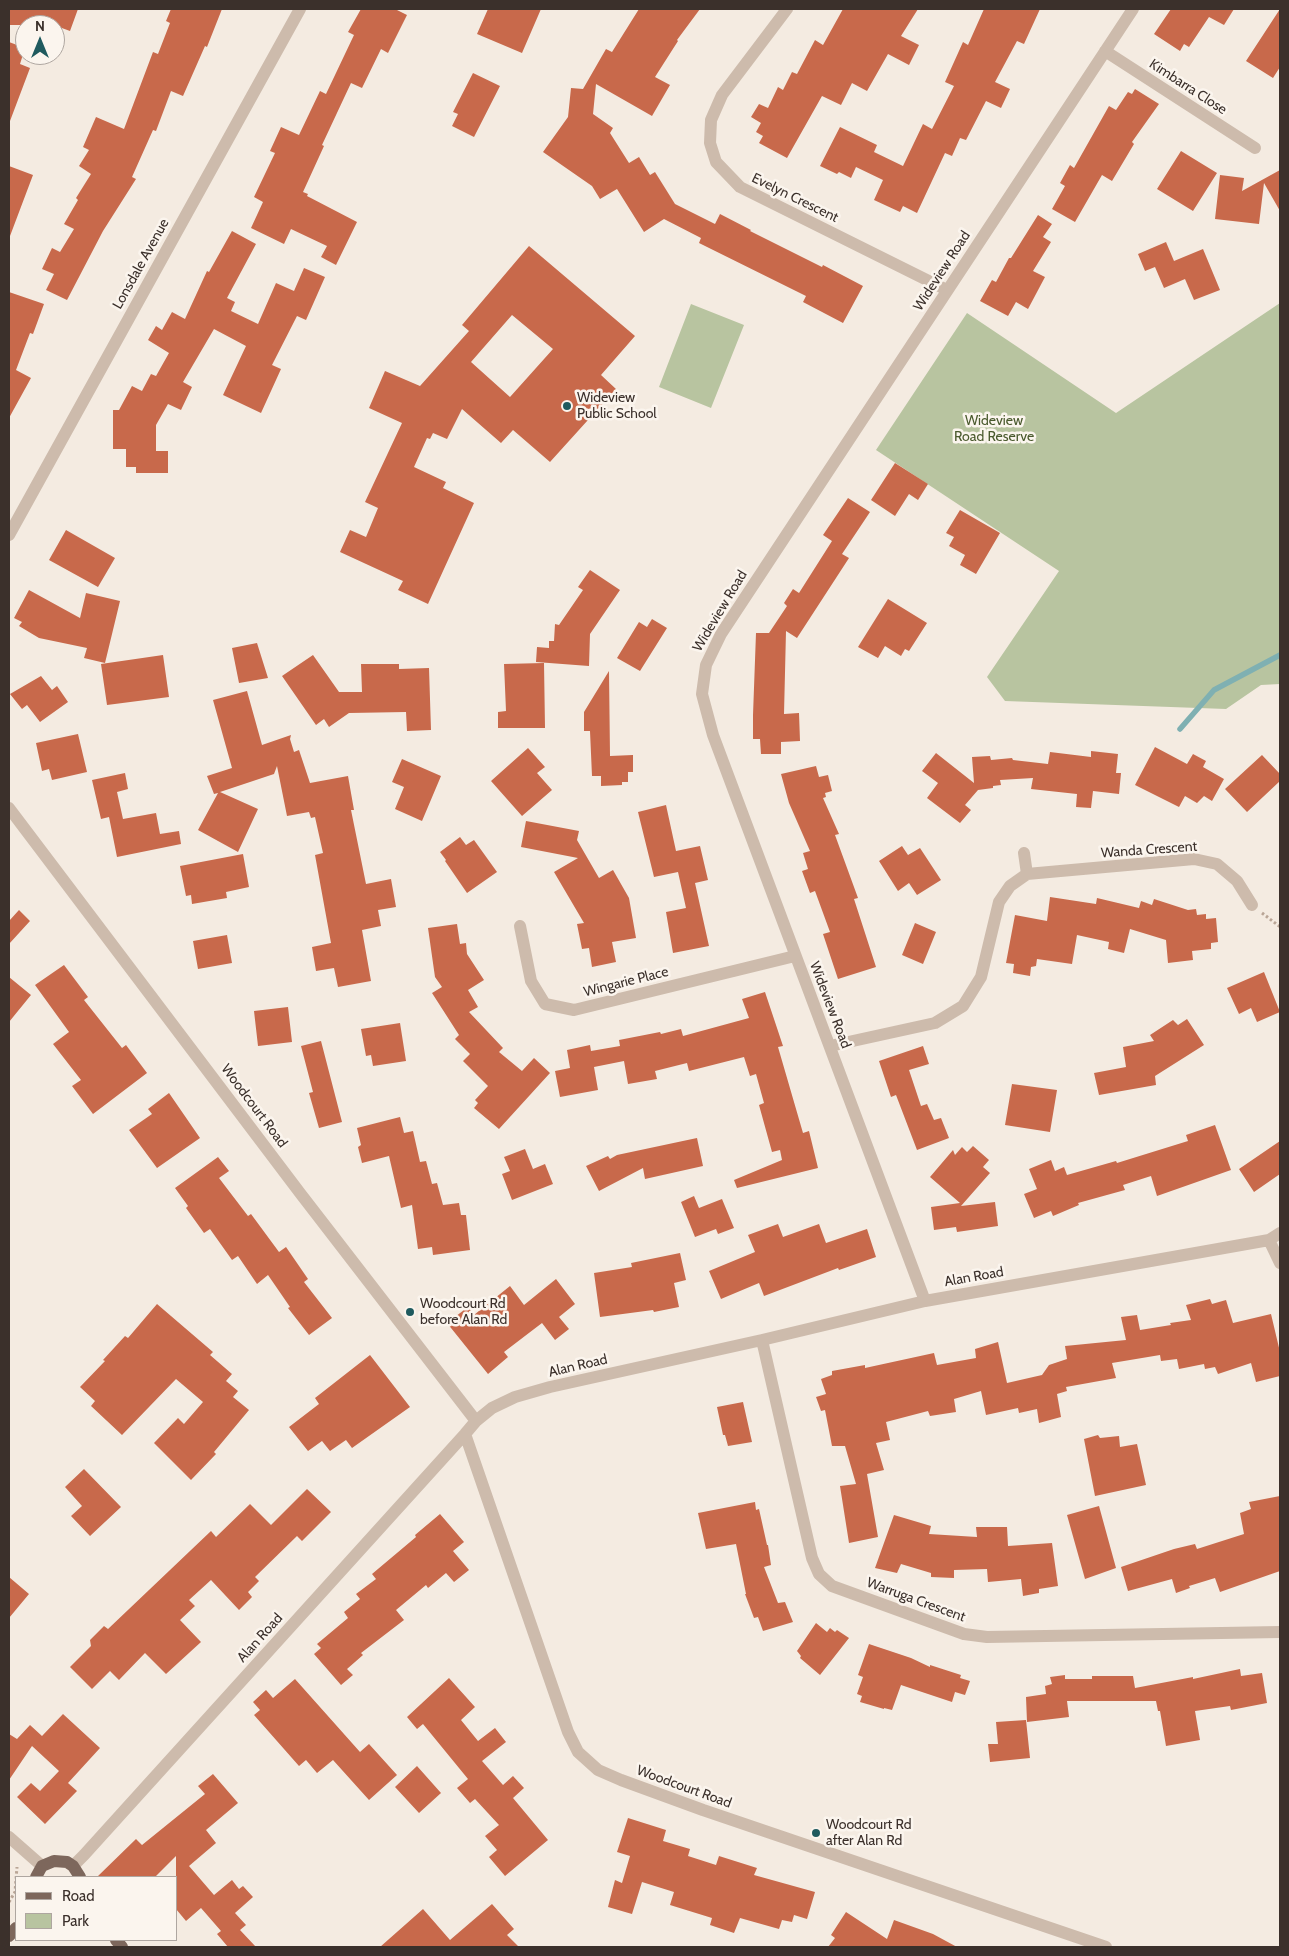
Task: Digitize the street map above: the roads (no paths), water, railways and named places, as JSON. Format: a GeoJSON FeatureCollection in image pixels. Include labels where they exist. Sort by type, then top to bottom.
{"type":"FeatureCollection","features":[{"type":"Feature","properties":{"kind":"main road"},"geometry":{"type":"LineString","coordinates":[[39,1872],[54,1861],[67,1862],[79,1876]]}},
{"type":"Feature","properties":{"kind":"street","name":"Lonsdale Avenue"},"geometry":{"type":"LineString","coordinates":[[9,535],[300,9]]}},
{"type":"Feature","properties":{"kind":"street","name":"Evelyn Crescent"},"geometry":{"type":"LineString","coordinates":[[787,9],[722,95],[711,120],[710,143],[716,162],[740,187],[946,290]]}},
{"type":"Feature","properties":{"kind":"street","name":"Wideview Road"},"geometry":{"type":"LineString","coordinates":[[924,1300],[713,735],[702,694],[706,665],[721,634],[1133,9]]}},
{"type":"Feature","properties":{"kind":"street","name":"Kimbarra Close"},"geometry":{"type":"LineString","coordinates":[[1105,51],[1255,148]]}},
{"type":"Feature","properties":{"kind":"street","name":"Woodcourt Road"},"geometry":{"type":"LineString","coordinates":[[9,808],[476,1421]]}},
{"type":"Feature","properties":{"kind":"street"},"geometry":{"type":"LineString","coordinates":[[830,1046],[935,1023],[963,1006],[981,977],[999,902],[1010,886],[1027,874],[1024,853]]}},
{"type":"Feature","properties":{"kind":"street","name":"Wanda Crescent"},"geometry":{"type":"LineString","coordinates":[[1027,874],[1194,859],[1217,864],[1238,881],[1252,905]]}},
{"type":"Feature","properties":{"kind":"street","name":"Wingarie Place"},"geometry":{"type":"LineString","coordinates":[[520,926],[531,980],[545,1004],[574,1010],[795,956]]}},
{"type":"Feature","properties":{"kind":"street","name":"Alan Road"},"geometry":{"type":"LineString","coordinates":[[72,1866],[464,1434],[492,1408],[515,1398],[550,1388],[762,1340],[924,1300],[1269,1240],[1280,1233]]}},
{"type":"Feature","properties":{"kind":"street"},"geometry":{"type":"LineString","coordinates":[[1269,1240],[1280,1263]]}},
{"type":"Feature","properties":{"kind":"street","name":"Warruga Crescent"},"geometry":{"type":"LineString","coordinates":[[762,1340],[812,1558],[819,1574],[832,1586],[964,1634],[987,1637],[1280,1632]]}},
{"type":"Feature","properties":{"kind":"street","name":"Woodcourt Road"},"geometry":{"type":"LineString","coordinates":[[464,1434],[568,1732],[578,1752],[598,1770],[703,1810],[1106,1947]]}},
{"type":"Feature","properties":{"kind":"street"},"geometry":{"type":"LineString","coordinates":[[9,1836],[39,1872]]}},
{"type":"Feature","properties":{"kind":"waterway"},"geometry":{"type":"LineString","coordinates":[[1180,729],[1214,690],[1280,655]]}},
{"type":"Feature","properties":{"kind":"place","name":"Wideview Public School"},"geometry":{"type":"Point","coordinates":[567,406]}},
{"type":"Feature","properties":{"kind":"place","name":"Woodcourt Rd before Alan Rd"},"geometry":{"type":"Point","coordinates":[410,1312]}},
{"type":"Feature","properties":{"kind":"place","name":"Woodcourt Rd after Alan Rd"},"geometry":{"type":"Point","coordinates":[816,1833]}},
{"type":"Feature","properties":{"kind":"park label","name":"Wideview Road Reserve"},"geometry":{"type":"Point","coordinates":[994,430]}}]}
